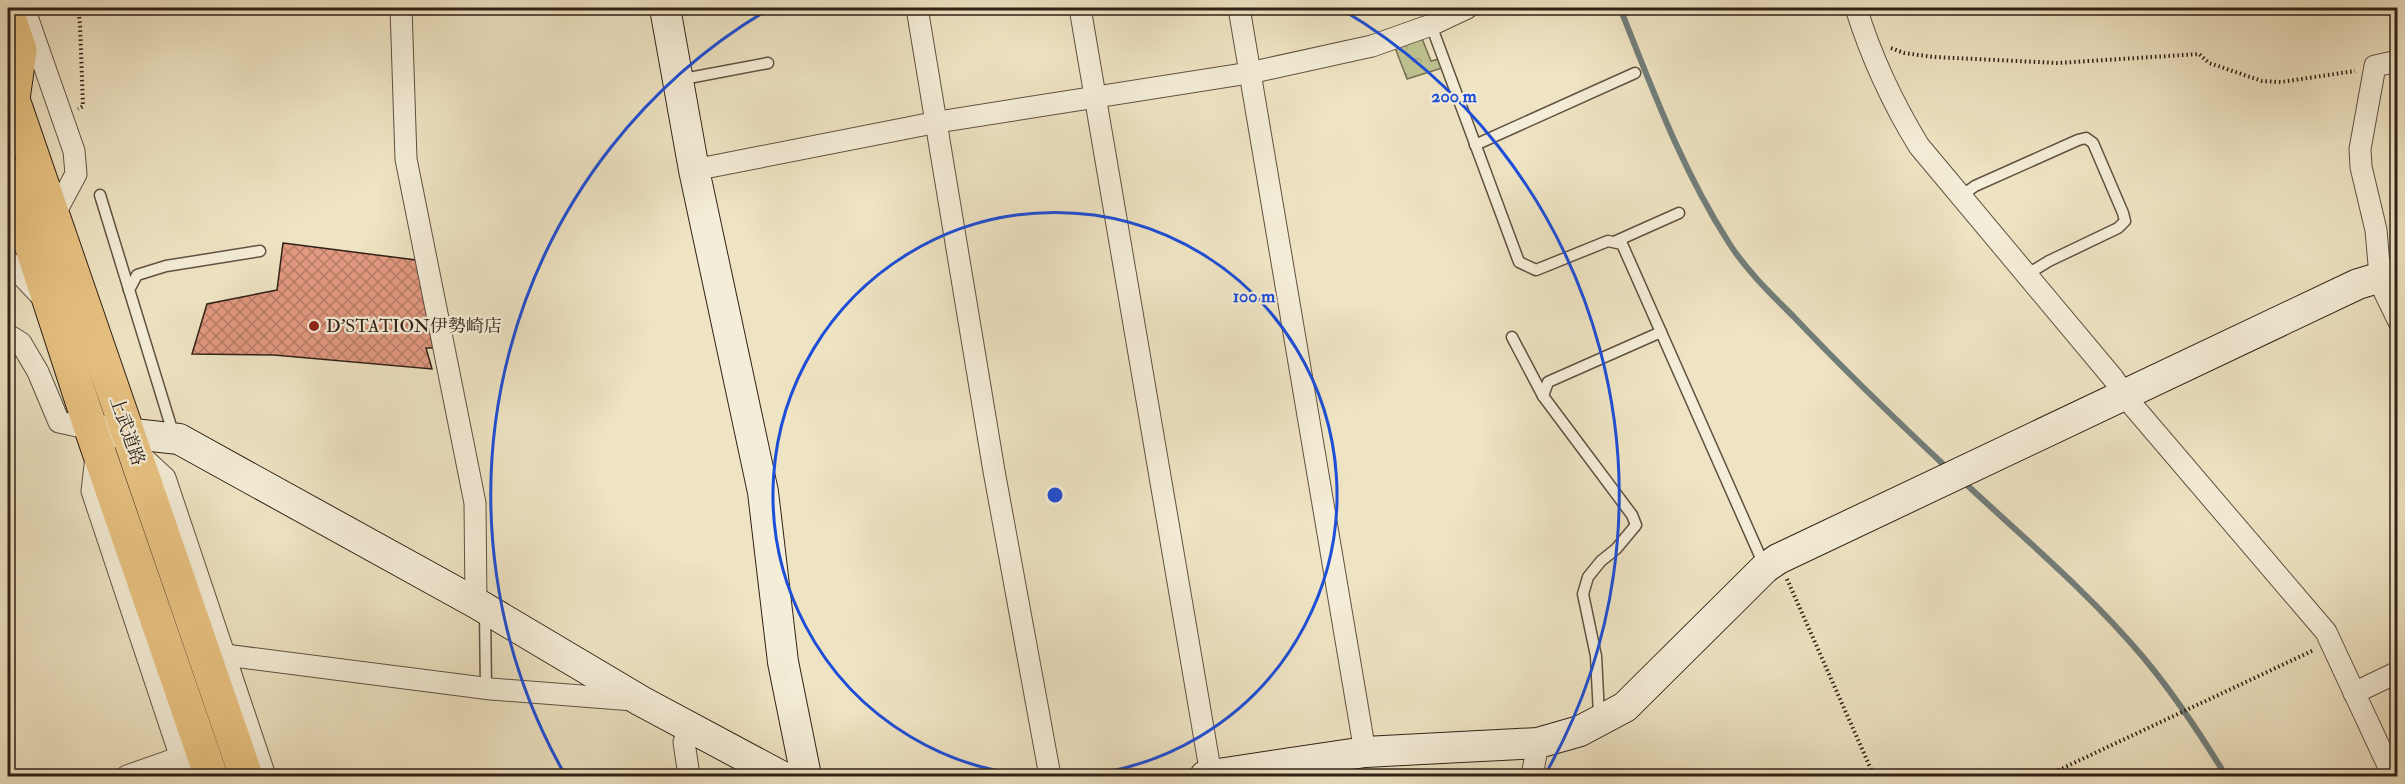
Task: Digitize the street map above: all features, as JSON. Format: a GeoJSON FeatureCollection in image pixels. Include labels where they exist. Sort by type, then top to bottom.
{"type":"FeatureCollection","features":[{"type":"Feature","properties":{"kind":"highway"},"geometry":{"type":"LineString","coordinates":[[8,15],[20,50],[10,92]]}},
{"type":"Feature","properties":{"kind":"highway","name":"上武道路"},"geometry":{"type":"LineString","coordinates":[[10,92],[246,777]]}},
{"type":"Feature","properties":{"kind":"highway","name":"上武道路"},"geometry":{"type":"LineString","coordinates":[[8,174],[94,438],[211,777]]}},
{"type":"Feature","properties":{"kind":"street"},"geometry":{"type":"LineString","coordinates":[[24,8],[74,151],[76,174],[54,217]]}},
{"type":"Feature","properties":{"kind":"street"},"geometry":{"type":"LineString","coordinates":[[401,8],[406,159],[475,503],[481,605]]}},
{"type":"Feature","properties":{"kind":"street"},"geometry":{"type":"LineString","coordinates":[[665,8],[694,170],[763,492],[783,662],[806,777]]}},
{"type":"Feature","properties":{"kind":"street"},"geometry":{"type":"LineString","coordinates":[[917,8],[938,122],[994,471],[1050,777]]}},
{"type":"Feature","properties":{"kind":"street"},"geometry":{"type":"LineString","coordinates":[[1080,8],[1097,98],[1208,776],[1252,773],[1365,752],[1538,743],[1580,731],[1625,707],[1772,563],[2358,284],[2389,274]]}},
{"type":"Feature","properties":{"kind":"street"},"geometry":{"type":"LineString","coordinates":[[1239,8],[1365,752]]}},
{"type":"Feature","properties":{"kind":"street"},"geometry":{"type":"LineString","coordinates":[[694,170],[938,122],[1249,73],[1372,46],[1431,25],[1467,8]]}},
{"type":"Feature","properties":{"kind":"street"},"geometry":{"type":"LineString","coordinates":[[1856,8],[1871,50],[1903,120],[1919,146],[2124,394],[2326,632],[2393,777]]}},
{"type":"Feature","properties":{"kind":"street"},"geometry":{"type":"LineString","coordinates":[[2397,61],[2375,66],[2361,158],[2376,230],[2389,274],[2384,291],[2397,320]]}},
{"type":"Feature","properties":{"kind":"street"},"geometry":{"type":"LineString","coordinates":[[8,261],[50,306]]}},
{"type":"Feature","properties":{"kind":"street"},"geometry":{"type":"LineString","coordinates":[[8,335],[21,343],[38,372],[59,422],[94,438],[131,441],[175,439],[481,605],[689,728],[782,777]]}},
{"type":"Feature","properties":{"kind":"street"},"geometry":{"type":"LineString","coordinates":[[94,438],[92,491],[184,767],[127,777]]}},
{"type":"Feature","properties":{"kind":"street"},"geometry":{"type":"LineString","coordinates":[[131,441],[165,478],[265,777]]}},
{"type":"Feature","properties":{"kind":"street"},"geometry":{"type":"LineString","coordinates":[[225,655],[486,689],[641,700]]}},
{"type":"Feature","properties":{"kind":"street"},"geometry":{"type":"LineString","coordinates":[[2354,693],[2397,672]]}},
{"type":"Feature","properties":{"kind":"street"},"geometry":{"type":"LineString","coordinates":[[172,732],[184,696]]}},
{"type":"Feature","properties":{"kind":"street"},"geometry":{"type":"LineString","coordinates":[[688,777],[684,742],[689,728]]}},
{"type":"Feature","properties":{"kind":"street"},"geometry":{"type":"LineString","coordinates":[[1532,777],[1538,743]]}},
{"type":"Feature","properties":{"kind":"lane"},"geometry":{"type":"LineString","coordinates":[[1431,25],[1519,262],[1536,270],[1608,241],[1622,244],[1661,332],[1772,563]]}},
{"type":"Feature","properties":{"kind":"lane"},"geometry":{"type":"LineString","coordinates":[[678,80],[768,63]]}},
{"type":"Feature","properties":{"kind":"lane"},"geometry":{"type":"LineString","coordinates":[[1475,144],[1635,73]]}},
{"type":"Feature","properties":{"kind":"lane"},"geometry":{"type":"LineString","coordinates":[[1961,196],[1975,186],[2078,140],[2086,138],[2092,143],[2125,221],[2118,228],[2049,261],[2026,275]]}},
{"type":"Feature","properties":{"kind":"lane"},"geometry":{"type":"LineString","coordinates":[[100,195],[175,439]]}},
{"type":"Feature","properties":{"kind":"lane"},"geometry":{"type":"LineString","coordinates":[[1614,242],[1679,213]]}},
{"type":"Feature","properties":{"kind":"lane"},"geometry":{"type":"LineString","coordinates":[[129,290],[137,275],[166,266],[261,251]]}},
{"type":"Feature","properties":{"kind":"lane"},"geometry":{"type":"LineString","coordinates":[[1543,396],[1548,382],[1661,332]]}},
{"type":"Feature","properties":{"kind":"lane"},"geometry":{"type":"LineString","coordinates":[[1512,337],[1543,396],[1632,515],[1636,525],[1588,577],[1583,594],[1596,656],[1599,721]]}},
{"type":"Feature","properties":{"kind":"lane"},"geometry":{"type":"LineString","coordinates":[[481,605],[486,689]]}},
{"type":"Feature","properties":{"kind":"path"},"geometry":{"type":"LineString","coordinates":[[63,121],[83,106],[78,8]]}},
{"type":"Feature","properties":{"kind":"path"},"geometry":{"type":"LineString","coordinates":[[1871,50],[1889,48],[1904,53],[1934,57],[2058,63],[2199,54],[2209,63],[2262,81],[2281,82],[2361,71],[2374,72]]}},
{"type":"Feature","properties":{"kind":"path"},"geometry":{"type":"LineString","coordinates":[[1772,563],[1874,777]]}},
{"type":"Feature","properties":{"kind":"path"},"geometry":{"type":"LineString","coordinates":[[2046,777],[2331,642]]}},
{"type":"Feature","properties":{"kind":"green space"},"geometry":{"type":"Polygon","coordinates":[[[1421,36],[1431,61],[1439,59],[1442,68],[1407,79],[1394,45],[1421,36]]]}},
{"type":"Feature","properties":{"kind":"building","name":"D'STATION伊勢崎店"},"geometry":{"type":"Polygon","coordinates":[[[283,243],[416,260],[433,348],[426,348],[432,369],[274,355],[192,354],[207,304],[277,290],[283,243]]]}},
{"type":"Feature","properties":{"kind":"waterway"},"geometry":{"type":"LineString","coordinates":[[1620,8],[1682,158],[1712,215],[1743,263],[1831,356],[1944,465]]}},
{"type":"Feature","properties":{"kind":"waterway"},"geometry":{"type":"LineString","coordinates":[[1967,485],[2057,568],[2123,634],[2176,700],[2226,776]]}},
{"type":"Feature","properties":{"kind":"place","name":"D'STATION伊勢崎店"},"geometry":{"type":"Point","coordinates":[314,326]}}]}
